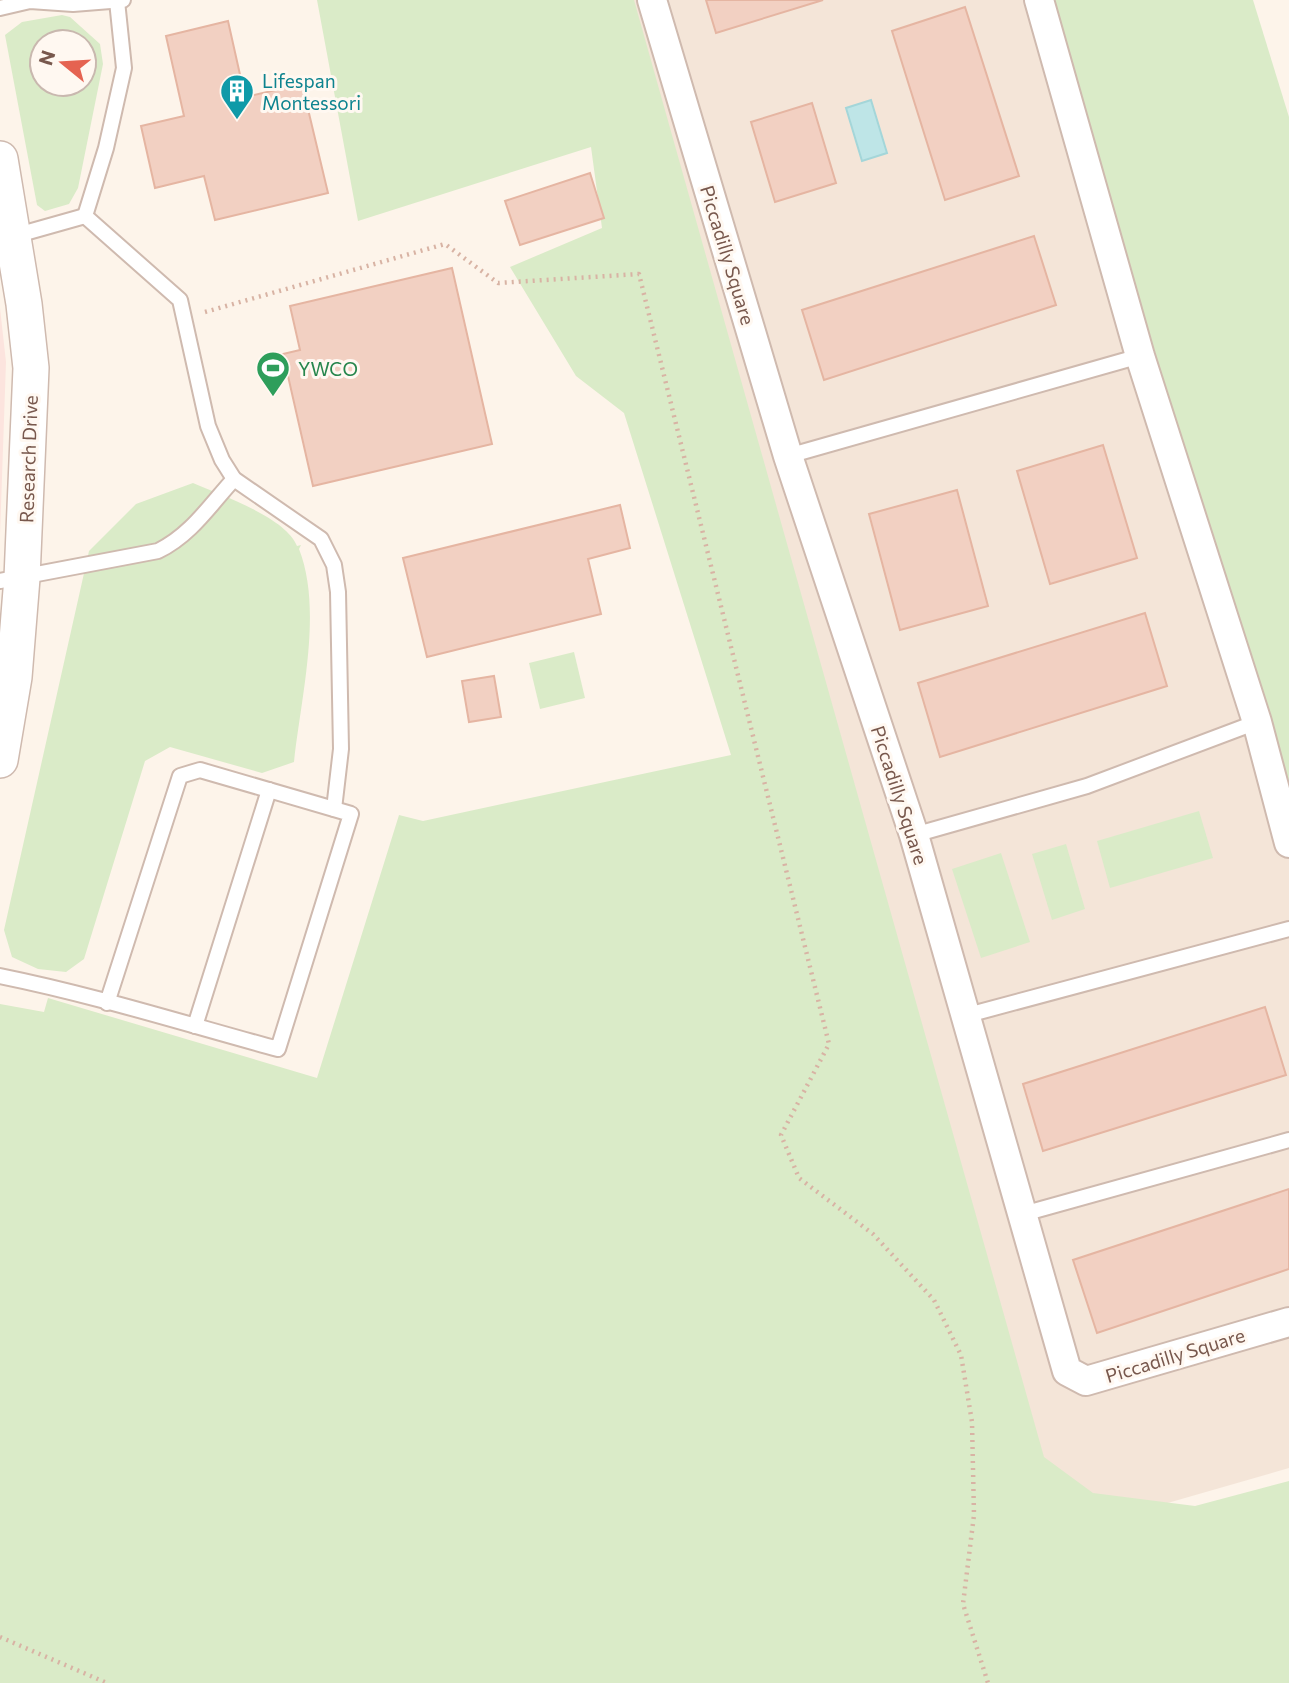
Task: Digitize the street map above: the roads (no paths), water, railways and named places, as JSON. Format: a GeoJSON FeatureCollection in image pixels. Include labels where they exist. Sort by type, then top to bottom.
{"type":"FeatureCollection","features":[{"type":"Feature","properties":{"kind":"street","name":"Piccadilly Square"},"geometry":{"type":"LineString","coordinates":[[652,0],[789,456],[914,835],[1067,1371],[1086,1381],[1289,1322]]}},
{"type":"Feature","properties":{"kind":"street"},"geometry":{"type":"LineString","coordinates":[[1039,0],[1140,356],[1257,722],[1289,843]]}},
{"type":"Feature","properties":{"kind":"street","name":"Research Drive"},"geometry":{"type":"LineString","coordinates":[[0,159],[14,236],[31,368],[11,580],[9,624],[14,677],[0,760]]}},
{"type":"Feature","properties":{"kind":"lane"},"geometry":{"type":"LineString","coordinates":[[0,8],[30,1],[73,4],[120,1],[124,68],[106,148],[85,216]]}},
{"type":"Feature","properties":{"kind":"lane"},"geometry":{"type":"LineString","coordinates":[[14,236],[85,216]]}},
{"type":"Feature","properties":{"kind":"lane"},"geometry":{"type":"LineString","coordinates":[[85,216],[180,300],[208,426],[222,460],[234,479],[267,499],[321,539],[334,565],[338,592],[341,749],[334,809]]}},
{"type":"Feature","properties":{"kind":"lane"},"geometry":{"type":"LineString","coordinates":[[789,456],[1140,356]]}},
{"type":"Feature","properties":{"kind":"lane"},"geometry":{"type":"LineString","coordinates":[[11,580],[158,551],[175,543],[194,527],[234,479]]}},
{"type":"Feature","properties":{"kind":"lane"},"geometry":{"type":"LineString","coordinates":[[914,835],[1087,786],[1257,722]]}},
{"type":"Feature","properties":{"kind":"lane"},"geometry":{"type":"LineString","coordinates":[[0,976],[42,984],[107,1003],[278,1049],[351,814],[200,770],[180,776],[107,1003]]}},
{"type":"Feature","properties":{"kind":"lane"},"geometry":{"type":"LineString","coordinates":[[195,1026],[269,790]]}},
{"type":"Feature","properties":{"kind":"lane"},"geometry":{"type":"LineString","coordinates":[[964,1016],[1289,929]]}},
{"type":"Feature","properties":{"kind":"lane"},"geometry":{"type":"LineString","coordinates":[[1023,1214],[1289,1140]]}},
{"type":"Feature","properties":{"kind":"water"},"geometry":{"type":"Polygon","coordinates":[[[871,100],[887,153],[862,161],[846,108],[871,100]]]}},
{"type":"Feature","properties":{"kind":"place","name":"Lifespan Montessori"},"geometry":{"type":"Point","coordinates":[237,121]}},
{"type":"Feature","properties":{"kind":"place","name":"YWCO"},"geometry":{"type":"Point","coordinates":[273,398]}}]}
